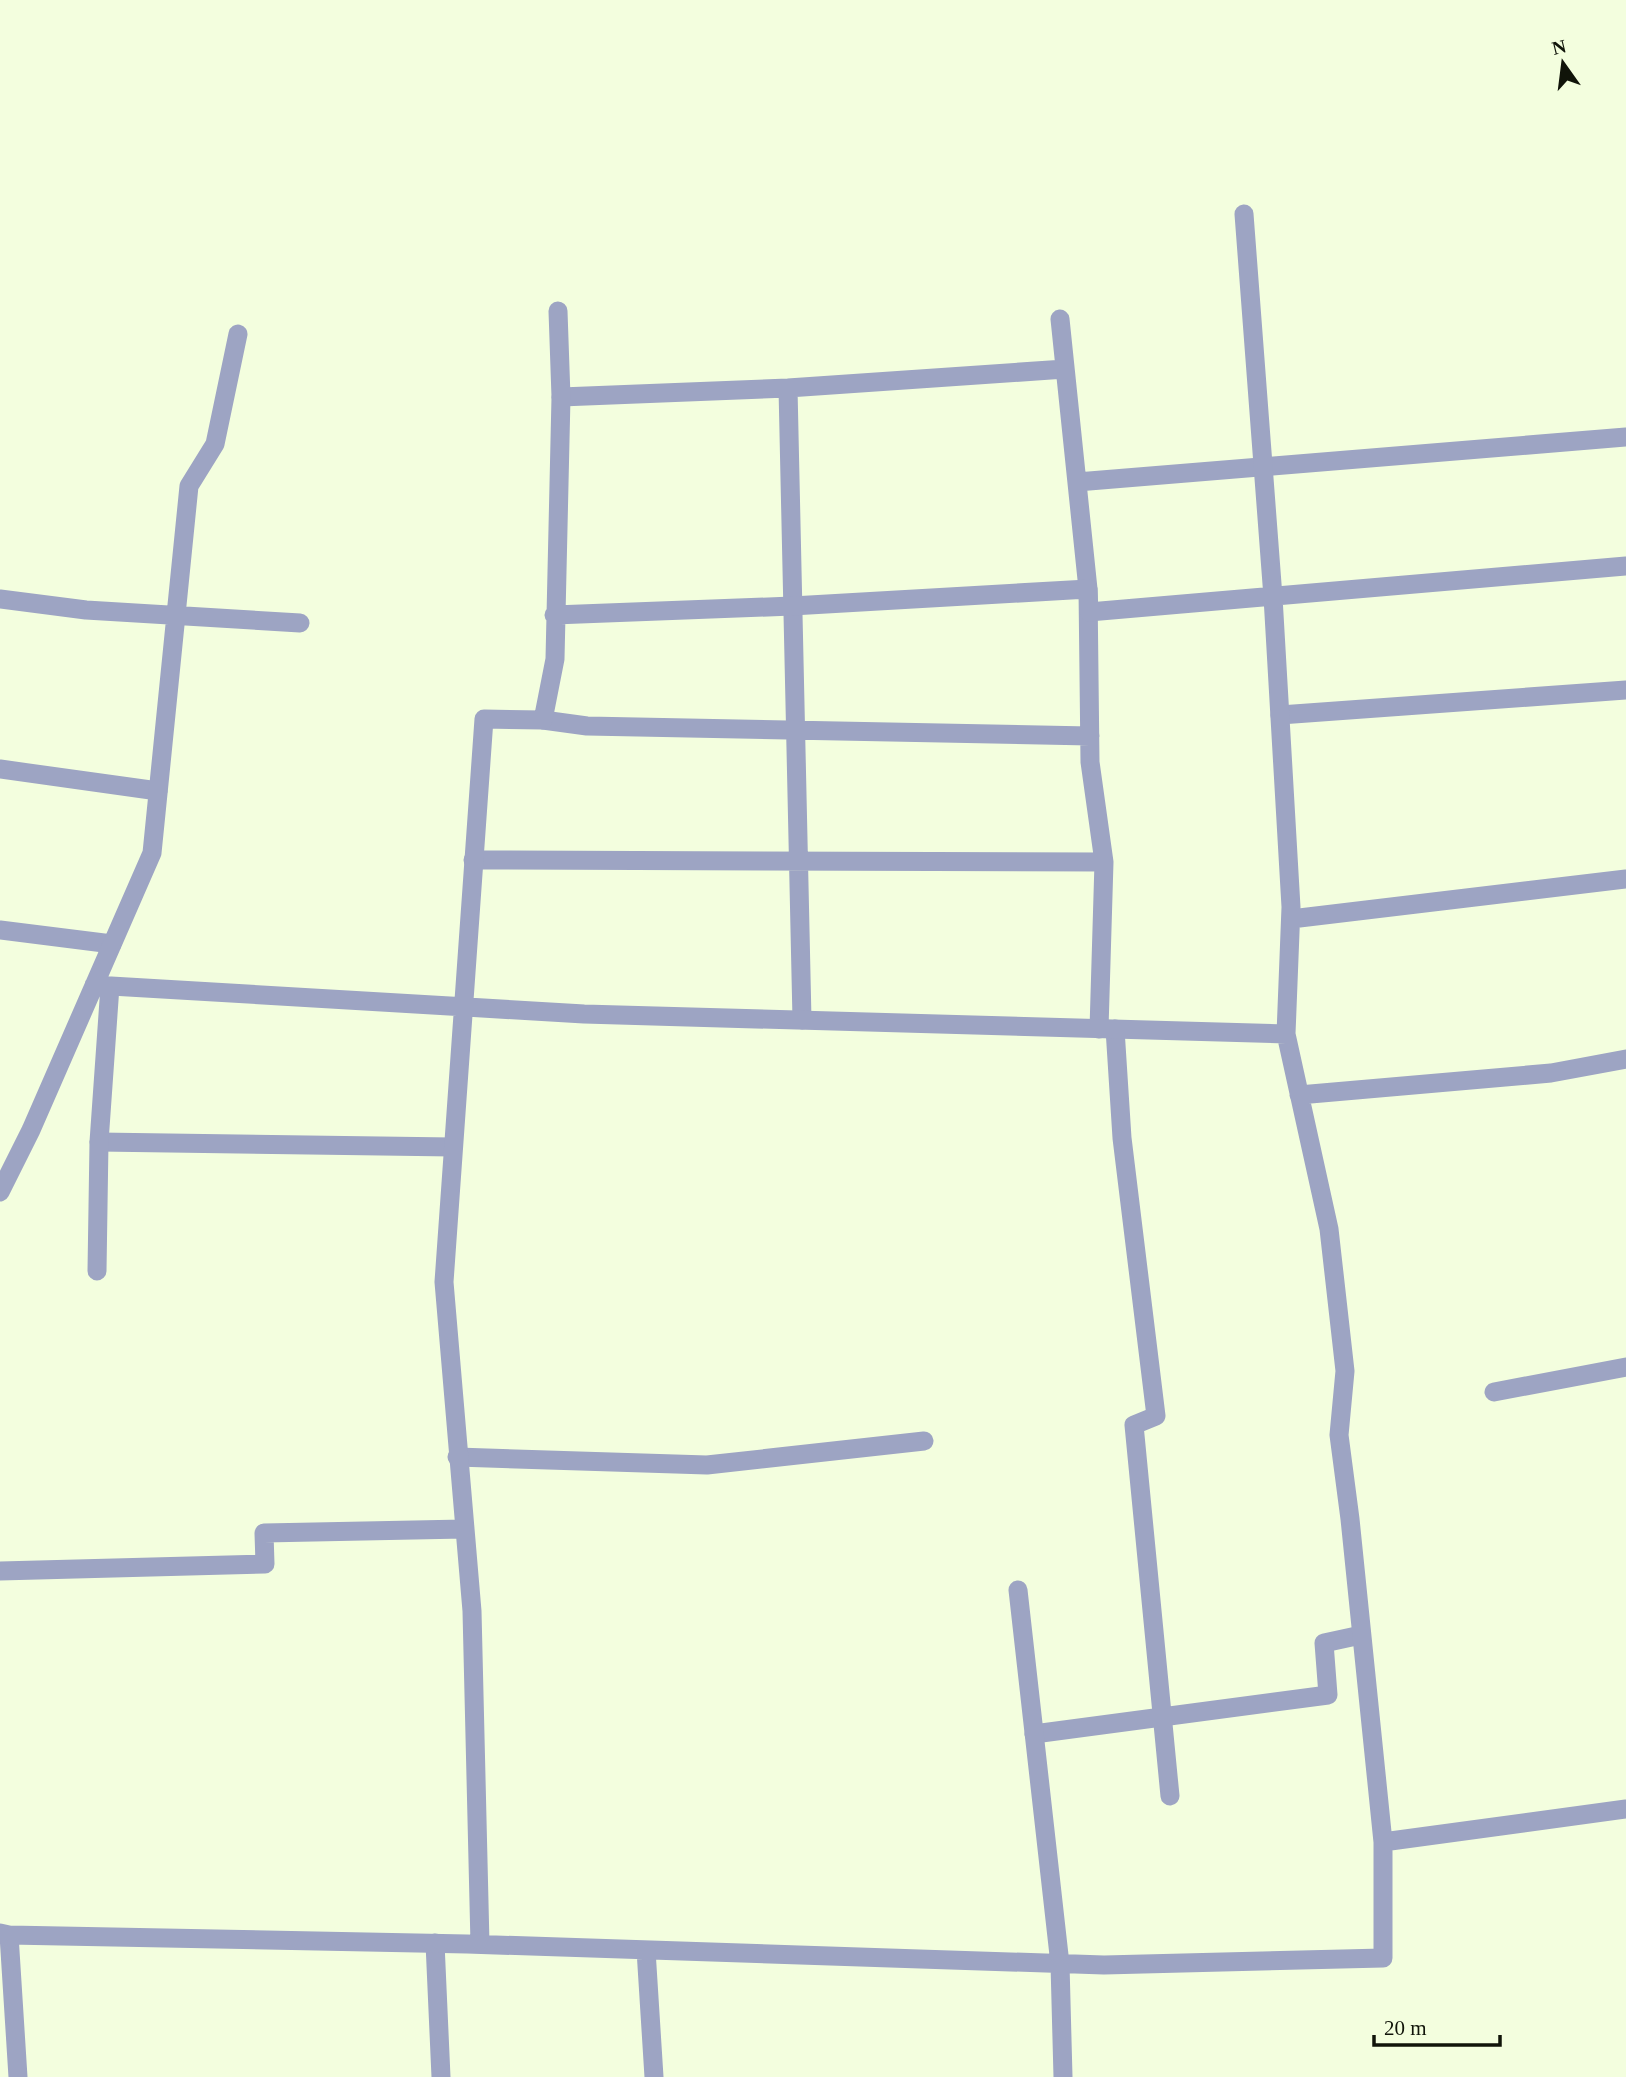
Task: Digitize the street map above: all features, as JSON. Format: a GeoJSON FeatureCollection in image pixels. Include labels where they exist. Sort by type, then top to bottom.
{"type":"FeatureCollection","features":[{"type":"Feature","properties":{"kind":"street"},"geometry":{"type":"LineString","coordinates":[[18,2077],[5,1934],[480,1944],[1104,1965],[1383,1958],[1383,1842],[1339,1435],[1345,1371],[1329,1229],[1286,1034],[1291,919],[1273,597],[1244,214]]}},
{"type":"Feature","properties":{"kind":"street"},"geometry":{"type":"LineString","coordinates":[[543,720],[555,659],[561,397],[558,311]]}},
{"type":"Feature","properties":{"kind":"street"},"geometry":{"type":"LineString","coordinates":[[1060,319],[1088,589],[1090,762],[1104,862],[1107,1029],[1156,1416],[1134,1425],[1170,1796]]}},
{"type":"Feature","properties":{"kind":"street"},"geometry":{"type":"LineString","coordinates":[[0,1192],[102,985],[112,944],[152,853],[189,486],[215,444],[239,334]]}},
{"type":"Feature","properties":{"kind":"street"},"geometry":{"type":"LineString","coordinates":[[561,397],[788,388],[1065,369]]}},
{"type":"Feature","properties":{"kind":"street"},"geometry":{"type":"LineString","coordinates":[[788,388],[802,1020]]}},
{"type":"Feature","properties":{"kind":"street"},"geometry":{"type":"LineString","coordinates":[[1077,482],[1626,437]]}},
{"type":"Feature","properties":{"kind":"street"},"geometry":{"type":"LineString","coordinates":[[1089,612],[1626,566]]}},
{"type":"Feature","properties":{"kind":"street"},"geometry":{"type":"LineString","coordinates":[[554,615],[792,606],[1088,589]]}},
{"type":"Feature","properties":{"kind":"street"},"geometry":{"type":"LineString","coordinates":[[0,599],[86,610],[300,623]]}},
{"type":"Feature","properties":{"kind":"street"},"geometry":{"type":"LineString","coordinates":[[1280,715],[1626,690]]}},
{"type":"Feature","properties":{"kind":"street"},"geometry":{"type":"LineString","coordinates":[[480,1944],[472,1611],[444,1282],[484,719],[543,720],[587,726],[1090,736]]}},
{"type":"Feature","properties":{"kind":"street"},"geometry":{"type":"LineString","coordinates":[[0,769],[158,791]]}},
{"type":"Feature","properties":{"kind":"street"},"geometry":{"type":"LineString","coordinates":[[473,860],[1104,862]]}},
{"type":"Feature","properties":{"kind":"street"},"geometry":{"type":"LineString","coordinates":[[1291,919],[1626,879]]}},
{"type":"Feature","properties":{"kind":"street"},"geometry":{"type":"LineString","coordinates":[[0,930],[112,944]]}},
{"type":"Feature","properties":{"kind":"street"},"geometry":{"type":"LineString","coordinates":[[102,985],[583,1014],[1286,1034]]}},
{"type":"Feature","properties":{"kind":"street"},"geometry":{"type":"LineString","coordinates":[[97,1271],[102,985]]}},
{"type":"Feature","properties":{"kind":"street"},"geometry":{"type":"LineString","coordinates":[[1299,1096],[1551,1073],[1626,1059]]}},
{"type":"Feature","properties":{"kind":"street"},"geometry":{"type":"LineString","coordinates":[[99,1142],[453,1147]]}},
{"type":"Feature","properties":{"kind":"street"},"geometry":{"type":"LineString","coordinates":[[1494,1392],[1626,1367]]}},
{"type":"Feature","properties":{"kind":"street"},"geometry":{"type":"LineString","coordinates":[[457,1457],[707,1465],[924,1441]]}},
{"type":"Feature","properties":{"kind":"street"},"geometry":{"type":"LineString","coordinates":[[0,1571],[265,1564],[264,1533],[464,1529]]}},
{"type":"Feature","properties":{"kind":"street"},"geometry":{"type":"LineString","coordinates":[[1018,1590],[1060,1964],[1063,2077]]}},
{"type":"Feature","properties":{"kind":"street"},"geometry":{"type":"LineString","coordinates":[[1034,1734],[1328,1695],[1324,1643],[1361,1635]]}},
{"type":"Feature","properties":{"kind":"street"},"geometry":{"type":"LineString","coordinates":[[1383,1842],[1626,1809]]}},
{"type":"Feature","properties":{"kind":"street"},"geometry":{"type":"LineString","coordinates":[[435,1943],[441,2077]]}},
{"type":"Feature","properties":{"kind":"street"},"geometry":{"type":"LineString","coordinates":[[646,1950],[654,2077]]}}]}
